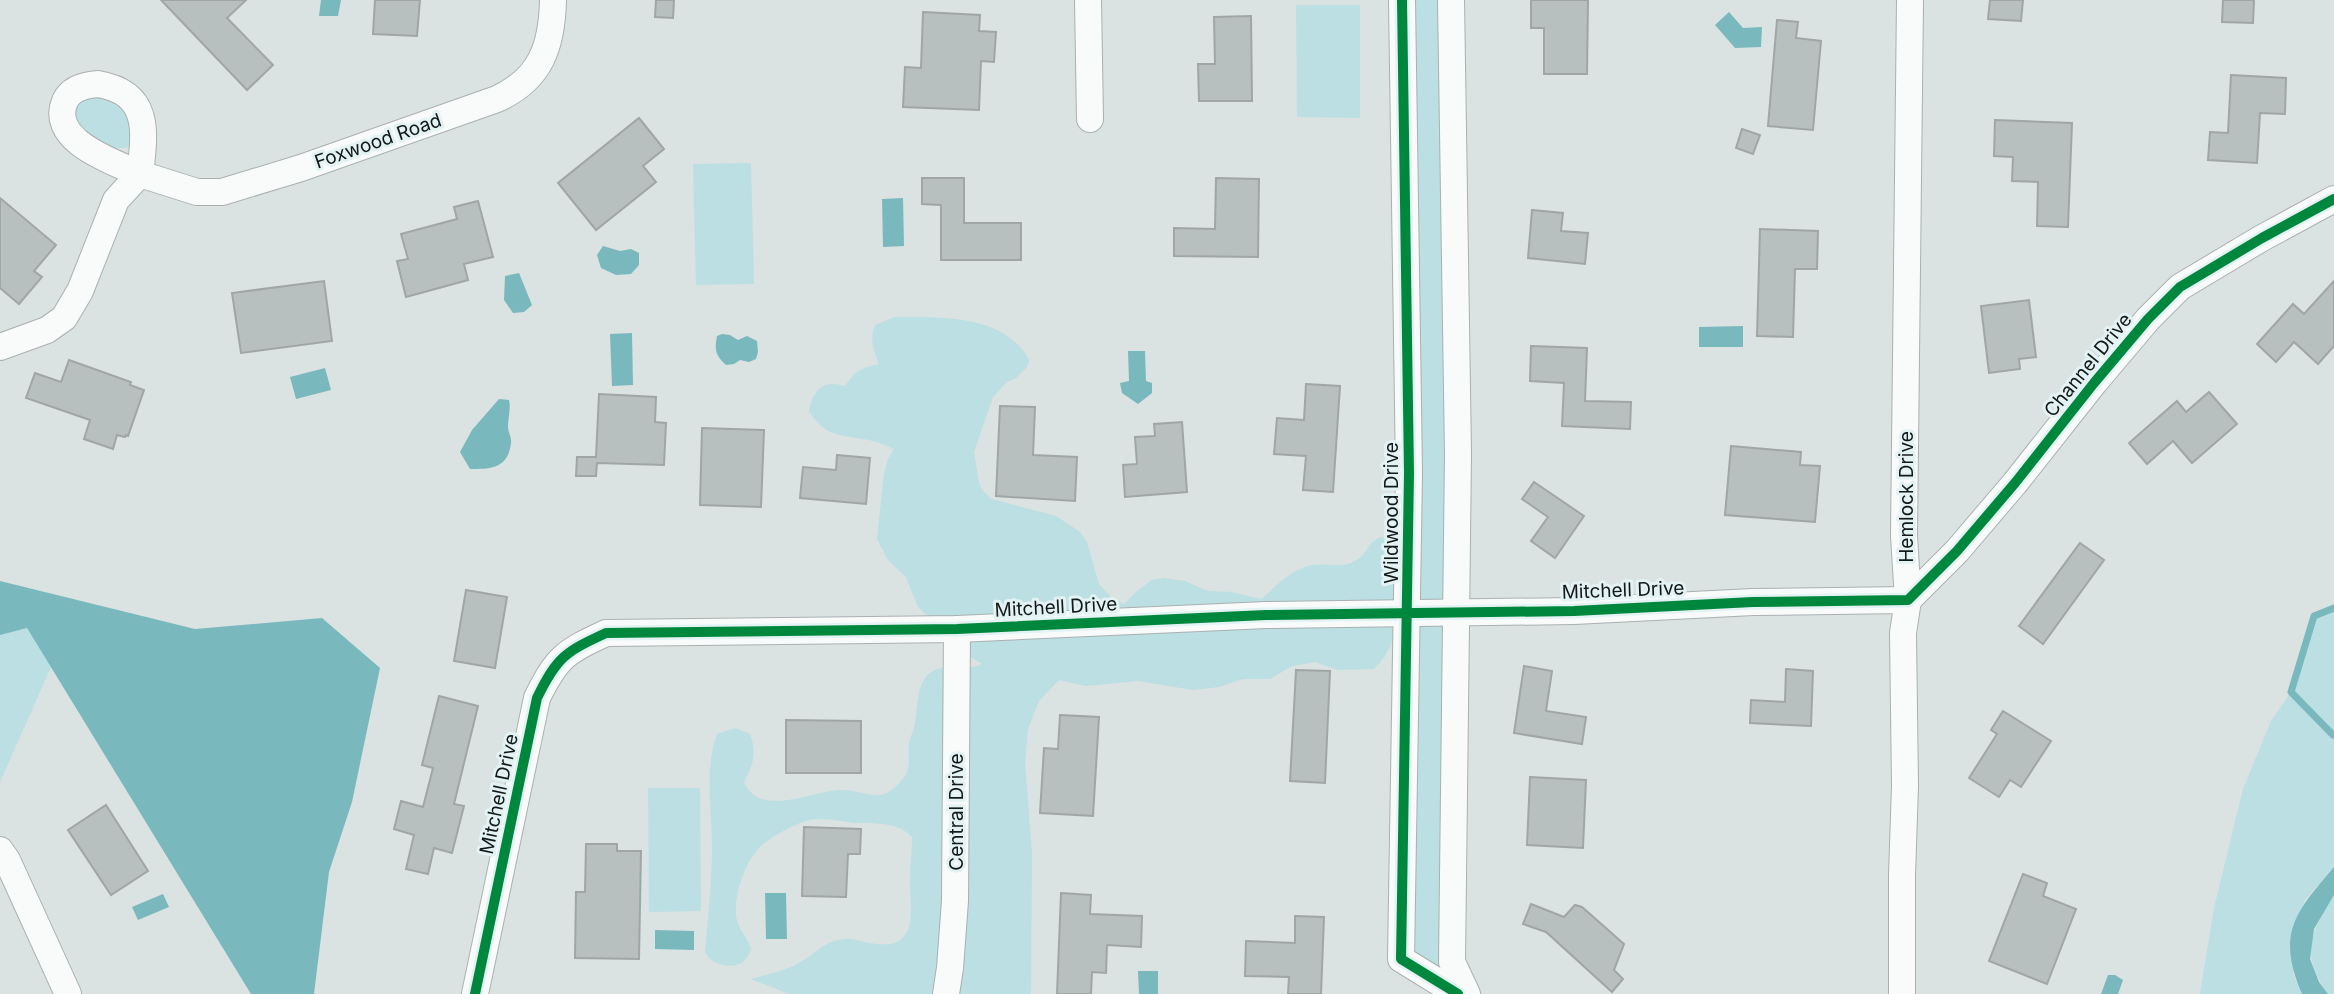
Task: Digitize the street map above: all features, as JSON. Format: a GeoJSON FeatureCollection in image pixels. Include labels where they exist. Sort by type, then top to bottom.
{"type":"FeatureCollection","features":[{"type":"Feature","properties":{"kind":"street","name":"Foxwood Road"},"geometry":{"type":"LineString","coordinates":[[0,347],[47,330],[64,318],[79,291],[116,200],[140,174],[197,192],[222,192],[301,168],[497,99],[517,89],[541,61],[550,38],[553,0]]}},
{"type":"Feature","properties":{"kind":"street"},"geometry":{"type":"LineString","coordinates":[[1088,0],[1090,118]]}},
{"type":"Feature","properties":{"kind":"street","name":"Wildwood Drive"},"geometry":{"type":"LineString","coordinates":[[1402,0],[1409,473],[1401,959],[1458,994]]}},
{"type":"Feature","properties":{"kind":"street"},"geometry":{"type":"LineString","coordinates":[[1451,0],[1458,454],[1452,962],[1467,994]]}},
{"type":"Feature","properties":{"kind":"street","name":"Hemlock Drive"},"geometry":{"type":"LineString","coordinates":[[1902,994],[1905,786],[1903,633],[1908,600],[1904,536],[1910,0]]}},
{"type":"Feature","properties":{"kind":"street","name":"Channel Drive"},"geometry":{"type":"LineString","coordinates":[[1908,600],[2007,493],[2094,383],[2148,319],[2180,287],[2334,199]]}},
{"type":"Feature","properties":{"kind":"street","name":"Mitchell Drive"},"geometry":{"type":"LineString","coordinates":[[475,994],[537,698],[550,671],[564,656],[606,633],[957,629],[1266,615],[1574,611],[1753,602],[1908,600]]}},
{"type":"Feature","properties":{"kind":"street","name":"Central Drive"},"geometry":{"type":"LineString","coordinates":[[946,994],[955,901],[957,629]]}},
{"type":"Feature","properties":{"kind":"street"},"geometry":{"type":"LineString","coordinates":[[0,850],[68,994]]}},
{"type":"Feature","properties":{"kind":"shaded area"},"geometry":{"type":"Polygon","coordinates":[[[1402,0],[1451,0],[1452,962],[1467,994],[1401,959],[1402,0]]]}},
{"type":"Feature","properties":{"kind":"shaded area"},"geometry":{"type":"Polygon","coordinates":[[[1296,5],[1360,5],[1360,118],[1297,117],[1296,5]]]}},
{"type":"Feature","properties":{"kind":"shaded area"},"geometry":{"type":"Polygon","coordinates":[[[83,93],[125,102],[136,146],[112,148],[89,142],[70,109],[83,93]]]}},
{"type":"Feature","properties":{"kind":"shaded area"},"geometry":{"type":"Polygon","coordinates":[[[751,163],[754,284],[696,285],[693,164],[751,163]]]}},
{"type":"Feature","properties":{"kind":"shaded area"},"geometry":{"type":"Polygon","coordinates":[[[895,317],[970,321],[1004,334],[1018,345],[1029,360],[1027,367],[993,397],[974,452],[979,483],[992,499],[1056,516],[1080,532],[1087,542],[1099,584],[1112,598],[1124,604],[1152,580],[1164,578],[1185,581],[1208,591],[1232,592],[1261,599],[1285,578],[1305,567],[1352,563],[1380,537],[1400,543],[1400,592],[1396,626],[1385,657],[1374,669],[1338,670],[1315,662],[1292,666],[1270,679],[1243,679],[1219,687],[1193,690],[1138,681],[1086,686],[1059,680],[1039,701],[1028,729],[1025,763],[1032,853],[1031,994],[789,994],[751,979],[790,967],[834,941],[847,939],[891,944],[900,940],[910,925],[912,837],[900,828],[886,824],[814,819],[784,831],[761,846],[750,860],[737,897],[737,920],[751,949],[748,956],[740,963],[729,966],[717,963],[705,952],[712,861],[710,776],[717,734],[735,728],[750,734],[753,759],[744,782],[752,793],[762,799],[789,800],[843,790],[871,795],[884,794],[898,785],[907,772],[909,744],[919,693],[926,677],[946,667],[982,664],[964,653],[918,607],[906,577],[888,560],[877,539],[884,473],[894,449],[830,431],[809,411],[813,397],[820,388],[831,384],[845,386],[859,370],[879,364],[872,340],[873,330],[875,325],[895,317]]]}},
{"type":"Feature","properties":{"kind":"shaded area"},"geometry":{"type":"Polygon","coordinates":[[[2334,608],[2334,867],[2304,901],[2293,974],[2302,994],[2200,994],[2214,908],[2243,789],[2271,721],[2291,692],[2314,616],[2334,608]]]}},
{"type":"Feature","properties":{"kind":"shaded area"},"geometry":{"type":"Polygon","coordinates":[[[27,628],[51,667],[0,782],[0,635],[27,628]]]}},
{"type":"Feature","properties":{"kind":"shaded area"},"geometry":{"type":"Polygon","coordinates":[[[648,788],[700,788],[701,911],[649,912],[648,788]]]}},
{"type":"Feature","properties":{"kind":"shaded area"},"geometry":{"type":"Polygon","coordinates":[[[2334,895],[2334,994],[2328,994],[2313,966],[2311,955],[2314,932],[2334,895]]]}},
{"type":"Feature","properties":{"kind":"water"},"geometry":{"type":"Polygon","coordinates":[[[321,0],[341,0],[338,16],[319,16],[321,0]]]}},
{"type":"Feature","properties":{"kind":"water"},"geometry":{"type":"Polygon","coordinates":[[[1729,12],[1743,28],[1762,27],[1761,47],[1735,48],[1715,25],[1729,12]]]}},
{"type":"Feature","properties":{"kind":"water"},"geometry":{"type":"Polygon","coordinates":[[[903,198],[904,246],[883,247],[882,199],[903,198]]]}},
{"type":"Feature","properties":{"kind":"water"},"geometry":{"type":"Polygon","coordinates":[[[603,246],[620,251],[631,249],[639,253],[639,265],[631,274],[616,275],[601,268],[597,255],[603,246]]]}},
{"type":"Feature","properties":{"kind":"water"},"geometry":{"type":"Polygon","coordinates":[[[519,273],[532,305],[524,312],[513,313],[504,300],[505,276],[519,273]]]}},
{"type":"Feature","properties":{"kind":"water"},"geometry":{"type":"Polygon","coordinates":[[[1743,326],[1743,347],[1699,347],[1699,327],[1743,326]]]}},
{"type":"Feature","properties":{"kind":"water"},"geometry":{"type":"Polygon","coordinates":[[[632,333],[633,385],[612,386],[610,334],[632,333]]]}},
{"type":"Feature","properties":{"kind":"water"},"geometry":{"type":"Polygon","coordinates":[[[722,334],[738,340],[747,336],[757,341],[756,359],[749,362],[740,360],[726,365],[716,349],[717,336],[722,334]]]}},
{"type":"Feature","properties":{"kind":"water"},"geometry":{"type":"Polygon","coordinates":[[[1128,351],[1145,351],[1146,381],[1152,383],[1152,393],[1138,404],[1122,393],[1120,383],[1129,381],[1128,351]]]}},
{"type":"Feature","properties":{"kind":"water"},"geometry":{"type":"Polygon","coordinates":[[[325,368],[331,390],[296,399],[290,377],[325,368]]]}},
{"type":"Feature","properties":{"kind":"water"},"geometry":{"type":"Polygon","coordinates":[[[499,399],[509,400],[509,452],[497,466],[470,469],[460,452],[472,430],[499,399]]]}},
{"type":"Feature","properties":{"kind":"water"},"geometry":{"type":"Polygon","coordinates":[[[0,581],[195,629],[322,618],[380,668],[352,802],[329,872],[314,994],[251,994],[27,628],[0,635],[0,581]]]}},
{"type":"Feature","properties":{"kind":"water"},"geometry":{"type":"Polygon","coordinates":[[[2334,867],[2334,895],[2314,929],[2310,959],[2319,982],[2328,994],[2302,994],[2294,973],[2290,939],[2300,911],[2334,867]]]}},
{"type":"Feature","properties":{"kind":"water"},"geometry":{"type":"Polygon","coordinates":[[[765,893],[786,893],[787,939],[766,939],[765,893]]]}},
{"type":"Feature","properties":{"kind":"water"},"geometry":{"type":"Polygon","coordinates":[[[163,894],[169,907],[138,920],[132,907],[163,894]]]}},
{"type":"Feature","properties":{"kind":"water"},"geometry":{"type":"Polygon","coordinates":[[[655,930],[694,931],[694,950],[655,949],[655,930]]]}},
{"type":"Feature","properties":{"kind":"water"},"geometry":{"type":"Polygon","coordinates":[[[1138,971],[1158,971],[1158,994],[1139,994],[1138,971]]]}},
{"type":"Feature","properties":{"kind":"water"},"geometry":{"type":"Polygon","coordinates":[[[2108,975],[2115,975],[2123,980],[2118,994],[2101,994],[2108,975]]]}},
{"type":"Feature","properties":{"kind":"building"},"geometry":{"type":"Polygon","coordinates":[[[161,0],[246,0],[227,18],[273,65],[247,90],[161,0]]]}},
{"type":"Feature","properties":{"kind":"building"},"geometry":{"type":"Polygon","coordinates":[[[375,0],[420,0],[417,36],[373,34],[375,0]]]}},
{"type":"Feature","properties":{"kind":"building"},"geometry":{"type":"Polygon","coordinates":[[[656,0],[674,0],[673,18],[655,17],[656,0]]]}},
{"type":"Feature","properties":{"kind":"building"},"geometry":{"type":"Polygon","coordinates":[[[1531,0],[1588,0],[1587,74],[1544,74],[1544,28],[1531,28],[1531,0]]]}},
{"type":"Feature","properties":{"kind":"building"},"geometry":{"type":"Polygon","coordinates":[[[1990,0],[2023,0],[2021,21],[1988,19],[1990,0]]]}},
{"type":"Feature","properties":{"kind":"building"},"geometry":{"type":"Polygon","coordinates":[[[2223,0],[2254,0],[2253,23],[2222,22],[2223,0]]]}},
{"type":"Feature","properties":{"kind":"building"},"geometry":{"type":"Polygon","coordinates":[[[923,12],[980,15],[979,31],[996,32],[994,62],[981,61],[979,110],[903,107],[905,67],[921,68],[923,12]]]}},
{"type":"Feature","properties":{"kind":"building"},"geometry":{"type":"Polygon","coordinates":[[[1251,16],[1252,101],[1199,101],[1198,64],[1215,64],[1214,17],[1251,16]]]}},
{"type":"Feature","properties":{"kind":"building"},"geometry":{"type":"Polygon","coordinates":[[[1777,20],[1798,22],[1796,38],[1821,41],[1813,130],[1768,126],[1777,20]]]}},
{"type":"Feature","properties":{"kind":"building"},"geometry":{"type":"Polygon","coordinates":[[[2231,75],[2286,78],[2285,114],[2260,113],[2257,163],[2208,160],[2210,132],[2228,133],[2231,75]]]}},
{"type":"Feature","properties":{"kind":"building"},"geometry":{"type":"Polygon","coordinates":[[[639,118],[664,149],[643,166],[656,182],[596,230],[558,183],[639,118]]]}},
{"type":"Feature","properties":{"kind":"building"},"geometry":{"type":"Polygon","coordinates":[[[1995,120],[2072,123],[2068,227],[2037,226],[2038,182],[2012,181],[2013,157],[1994,156],[1995,120]]]}},
{"type":"Feature","properties":{"kind":"building"},"geometry":{"type":"Polygon","coordinates":[[[1742,129],[1760,135],[1753,154],[1736,148],[1742,129]]]}},
{"type":"Feature","properties":{"kind":"building"},"geometry":{"type":"Polygon","coordinates":[[[922,178],[964,178],[964,223],[1021,223],[1021,260],[941,260],[941,205],[922,204],[922,178]]]}},
{"type":"Feature","properties":{"kind":"building"},"geometry":{"type":"Polygon","coordinates":[[[1216,178],[1259,179],[1258,257],[1174,256],[1174,228],[1215,229],[1216,178]]]}},
{"type":"Feature","properties":{"kind":"building"},"geometry":{"type":"Polygon","coordinates":[[[0,198],[56,245],[34,271],[42,277],[19,304],[0,288],[0,198]]]}},
{"type":"Feature","properties":{"kind":"building"},"geometry":{"type":"Polygon","coordinates":[[[478,201],[493,257],[464,264],[468,280],[406,297],[397,261],[408,259],[401,234],[457,219],[454,207],[478,201]]]}},
{"type":"Feature","properties":{"kind":"building"},"geometry":{"type":"Polygon","coordinates":[[[1532,210],[1563,213],[1561,231],[1588,233],[1585,264],[1528,258],[1532,210]]]}},
{"type":"Feature","properties":{"kind":"building"},"geometry":{"type":"Polygon","coordinates":[[[1760,229],[1818,231],[1817,269],[1795,269],[1793,337],[1757,336],[1760,229]]]}},
{"type":"Feature","properties":{"kind":"building"},"geometry":{"type":"Polygon","coordinates":[[[324,281],[332,341],[241,353],[232,293],[324,281]]]}},
{"type":"Feature","properties":{"kind":"building"},"geometry":{"type":"Polygon","coordinates":[[[2334,281],[2334,346],[2318,364],[2294,342],[2276,362],[2257,344],[2293,304],[2304,314],[2334,281]]]}},
{"type":"Feature","properties":{"kind":"building"},"geometry":{"type":"Polygon","coordinates":[[[2029,300],[2036,357],[2019,359],[2020,369],[1989,373],[1981,306],[2029,300]]]}},
{"type":"Feature","properties":{"kind":"building"},"geometry":{"type":"Polygon","coordinates":[[[1531,346],[1587,348],[1585,401],[1631,402],[1630,429],[1562,426],[1564,383],[1530,381],[1531,346]]]}},
{"type":"Feature","properties":{"kind":"building"},"geometry":{"type":"Polygon","coordinates":[[[69,360],[131,382],[130,385],[144,390],[128,436],[117,435],[113,449],[84,439],[90,420],[26,398],[35,373],[61,382],[69,360]]]}},
{"type":"Feature","properties":{"kind":"building"},"geometry":{"type":"Polygon","coordinates":[[[1306,384],[1340,386],[1333,492],[1303,490],[1306,456],[1274,454],[1277,418],[1304,420],[1306,384]]]}},
{"type":"Feature","properties":{"kind":"building"},"geometry":{"type":"Polygon","coordinates":[[[2209,392],[2237,424],[2192,463],[2173,441],[2147,464],[2129,443],[2177,401],[2186,412],[2209,392]]]}},
{"type":"Feature","properties":{"kind":"building"},"geometry":{"type":"Polygon","coordinates":[[[599,394],[656,397],[655,422],[666,423],[664,465],[597,463],[596,476],[576,476],[577,457],[596,457],[599,394]]]}},
{"type":"Feature","properties":{"kind":"building"},"geometry":{"type":"Polygon","coordinates":[[[1000,406],[1035,407],[1033,455],[1077,457],[1075,501],[996,496],[1000,406]]]}},
{"type":"Feature","properties":{"kind":"building"},"geometry":{"type":"Polygon","coordinates":[[[1182,422],[1187,492],[1125,497],[1123,465],[1137,464],[1135,437],[1155,436],[1154,424],[1182,422]]]}},
{"type":"Feature","properties":{"kind":"building"},"geometry":{"type":"Polygon","coordinates":[[[702,428],[764,430],[761,507],[700,505],[702,428]]]}},
{"type":"Feature","properties":{"kind":"building"},"geometry":{"type":"Polygon","coordinates":[[[1731,446],[1801,452],[1800,465],[1820,466],[1815,522],[1725,515],[1731,446]]]}},
{"type":"Feature","properties":{"kind":"building"},"geometry":{"type":"Polygon","coordinates":[[[837,455],[870,458],[866,504],[800,498],[803,467],[836,470],[837,455]]]}},
{"type":"Feature","properties":{"kind":"building"},"geometry":{"type":"Polygon","coordinates":[[[1534,482],[1584,516],[1555,558],[1531,541],[1548,517],[1522,499],[1534,482]]]}},
{"type":"Feature","properties":{"kind":"building"},"geometry":{"type":"Polygon","coordinates":[[[2080,543],[2104,560],[2043,644],[2019,626],[2080,543]]]}},
{"type":"Feature","properties":{"kind":"building"},"geometry":{"type":"Polygon","coordinates":[[[466,590],[507,597],[495,668],[454,661],[466,590]]]}},
{"type":"Feature","properties":{"kind":"building"},"geometry":{"type":"Polygon","coordinates":[[[1524,666],[1552,671],[1546,711],[1586,717],[1582,744],[1514,733],[1524,666]]]}},
{"type":"Feature","properties":{"kind":"building"},"geometry":{"type":"Polygon","coordinates":[[[1786,669],[1813,671],[1811,726],[1750,723],[1751,700],[1785,702],[1786,669]]]}},
{"type":"Feature","properties":{"kind":"building"},"geometry":{"type":"Polygon","coordinates":[[[1296,670],[1330,671],[1325,783],[1290,781],[1296,670]]]}},
{"type":"Feature","properties":{"kind":"building"},"geometry":{"type":"Polygon","coordinates":[[[439,696],[478,706],[454,804],[464,806],[452,853],[434,848],[428,874],[406,869],[414,835],[394,829],[401,801],[423,807],[433,768],[422,765],[439,696]]]}},
{"type":"Feature","properties":{"kind":"building"},"geometry":{"type":"Polygon","coordinates":[[[2003,711],[2051,741],[2021,787],[2010,780],[1999,797],[1969,778],[1997,734],[1991,730],[2003,711]]]}},
{"type":"Feature","properties":{"kind":"building"},"geometry":{"type":"Polygon","coordinates":[[[1060,715],[1099,717],[1093,816],[1040,813],[1044,748],[1058,749],[1060,715]]]}},
{"type":"Feature","properties":{"kind":"building"},"geometry":{"type":"Polygon","coordinates":[[[786,720],[861,721],[861,773],[786,773],[786,720]]]}},
{"type":"Feature","properties":{"kind":"building"},"geometry":{"type":"Polygon","coordinates":[[[1530,777],[1586,780],[1583,848],[1527,845],[1530,777]]]}},
{"type":"Feature","properties":{"kind":"building"},"geometry":{"type":"Polygon","coordinates":[[[106,805],[148,871],[111,895],[68,830],[106,805]]]}},
{"type":"Feature","properties":{"kind":"building"},"geometry":{"type":"Polygon","coordinates":[[[804,827],[861,829],[860,854],[848,854],[846,897],[802,896],[804,827]]]}},
{"type":"Feature","properties":{"kind":"building"},"geometry":{"type":"Polygon","coordinates":[[[586,844],[617,844],[617,851],[641,851],[639,959],[575,958],[576,892],[585,892],[586,844]]]}},
{"type":"Feature","properties":{"kind":"building"},"geometry":{"type":"Polygon","coordinates":[[[2023,874],[2047,883],[2043,896],[2076,909],[2047,984],[1989,961],[2023,874]]]}},
{"type":"Feature","properties":{"kind":"building"},"geometry":{"type":"Polygon","coordinates":[[[1061,893],[1091,895],[1090,914],[1142,916],[1141,947],[1107,945],[1106,973],[1092,972],[1091,994],[1057,994],[1061,893]]]}},
{"type":"Feature","properties":{"kind":"building"},"geometry":{"type":"Polygon","coordinates":[[[1531,904],[1564,917],[1575,905],[1582,907],[1624,944],[1614,970],[1623,979],[1612,992],[1546,932],[1523,924],[1531,904]]]}},
{"type":"Feature","properties":{"kind":"building"},"geometry":{"type":"Polygon","coordinates":[[[1295,916],[1324,917],[1321,994],[1288,994],[1289,977],[1245,976],[1246,941],[1295,943],[1295,916]]]}},
{"type":"Feature","properties":{"kind":"waterway"},"geometry":{"type":"LineString","coordinates":[[2333,735],[2291,692],[2314,616],[2334,608]]}},
{"type":"Feature","properties":{"kind":"cycle path"},"geometry":{"type":"LineString","coordinates":[[1402,0],[1409,473],[1401,959],[1458,994]]}},
{"type":"Feature","properties":{"kind":"cycle path"},"geometry":{"type":"LineString","coordinates":[[475,994],[537,698],[550,673],[564,657],[606,633],[957,629],[1266,615],[1574,611],[1753,602],[1908,600],[1957,551],[2148,319],[2180,287],[2334,199]]}}]}
